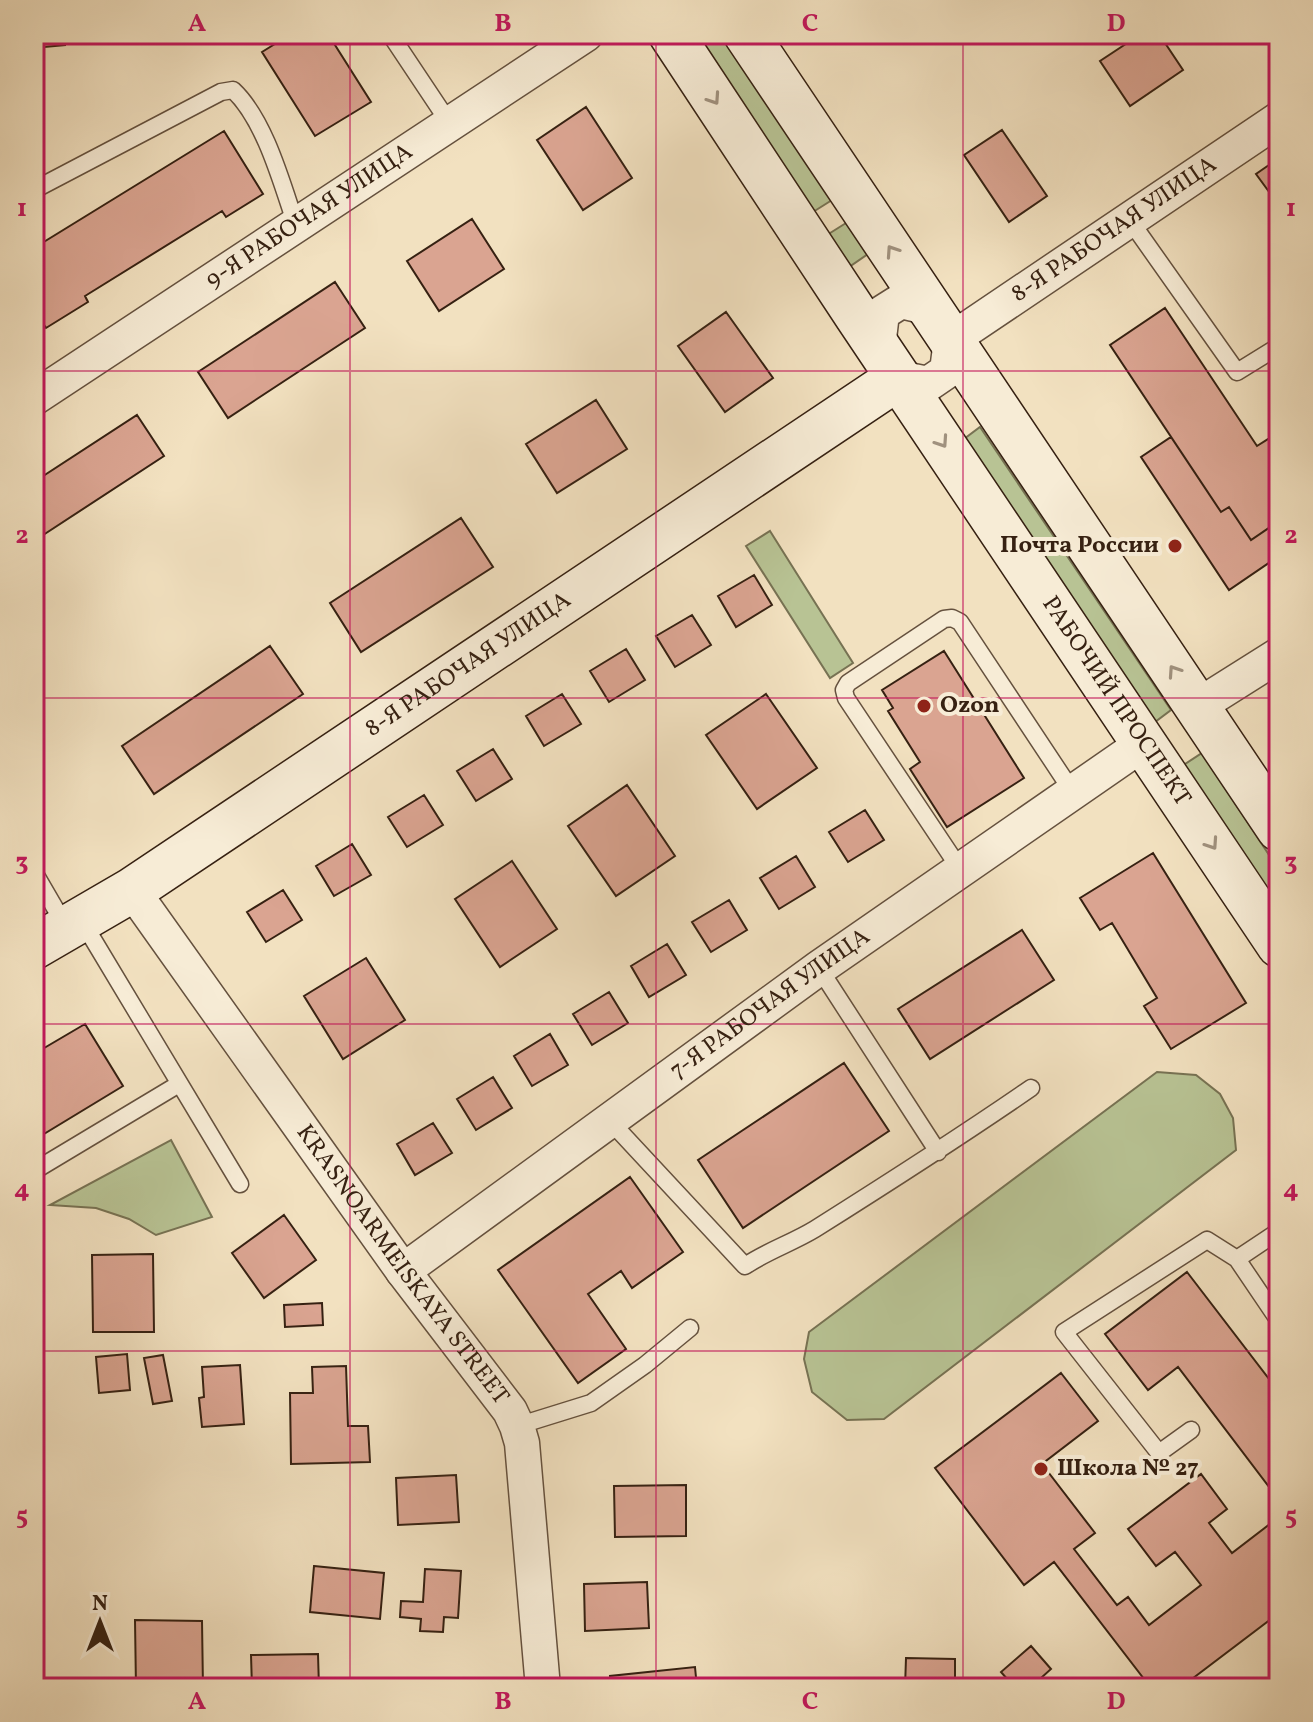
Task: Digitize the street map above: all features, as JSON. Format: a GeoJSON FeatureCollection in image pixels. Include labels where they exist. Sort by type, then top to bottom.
{"type":"FeatureCollection","features":[{"type":"Feature","properties":{"kind":"street","name":"РАБОЧИЙ ПРОСПЕКТ"},"geometry":{"type":"LineString","coordinates":[[671,34],[1279,945]]}},
{"type":"Feature","properties":{"kind":"street"},"geometry":{"type":"LineString","coordinates":[[746,34],[1279,829]]}},
{"type":"Feature","properties":{"kind":"street","name":"9-Я РАБОЧАЯ УЛИЦА"},"geometry":{"type":"LineString","coordinates":[[34,398],[450,124],[571,38]]}},
{"type":"Feature","properties":{"kind":"street","name":"8-Я РАБОЧАЯ УЛИЦА"},"geometry":{"type":"LineString","coordinates":[[940,324],[1129,219],[1279,119]]}},
{"type":"Feature","properties":{"kind":"street"},"geometry":{"type":"LineString","coordinates":[[901,301],[940,324],[947,371],[928,384],[888,362],[882,313],[901,301]]}},
{"type":"Feature","properties":{"kind":"street","name":"8-Я РАБОЧАЯ УЛИЦА"},"geometry":{"type":"LineString","coordinates":[[61,932],[132,890],[888,362]]}},
{"type":"Feature","properties":{"kind":"street"},"geometry":{"type":"LineString","coordinates":[[1198,706],[1279,655]]}},
{"type":"Feature","properties":{"kind":"street","name":"7-Я РАБОЧАЯ УЛИЦА"},"geometry":{"type":"LineString","coordinates":[[403,1271],[819,968],[1144,743]]}},
{"type":"Feature","properties":{"kind":"street","name":"KRASNOARMEISKAYA STREET"},"geometry":{"type":"LineString","coordinates":[[132,890],[403,1271],[510,1411],[522,1443],[543,1688]]}},
{"type":"Feature","properties":{"kind":"lane"},"geometry":{"type":"LineString","coordinates":[[390,34],[450,124]]}},
{"type":"Feature","properties":{"kind":"lane"},"geometry":{"type":"LineString","coordinates":[[34,190],[221,92],[233,90],[244,100],[268,145],[296,225]]}},
{"type":"Feature","properties":{"kind":"lane"},"geometry":{"type":"LineString","coordinates":[[1129,219],[1237,372],[1279,346]]}},
{"type":"Feature","properties":{"kind":"lane"},"geometry":{"type":"LineString","coordinates":[[960,869],[846,698],[844,690],[848,683],[944,619],[952,618],[960,622],[1072,791]]}},
{"type":"Feature","properties":{"kind":"lane"},"geometry":{"type":"LineString","coordinates":[[34,872],[61,932],[179,1084],[240,1184]]}},
{"type":"Feature","properties":{"kind":"lane"},"geometry":{"type":"LineString","coordinates":[[819,968],[938,1152]]}},
{"type":"Feature","properties":{"kind":"lane"},"geometry":{"type":"LineString","coordinates":[[34,1171],[179,1084]]}},
{"type":"Feature","properties":{"kind":"lane"},"geometry":{"type":"LineString","coordinates":[[610,1121],[745,1266],[763,1253],[810,1231],[938,1152],[1031,1088]]}},
{"type":"Feature","properties":{"kind":"lane"},"geometry":{"type":"LineString","coordinates":[[1237,1259],[1279,1231]]}},
{"type":"Feature","properties":{"kind":"lane"},"geometry":{"type":"LineString","coordinates":[[1191,1430],[1159,1453],[1064,1332],[1207,1240],[1237,1259],[1279,1321]]}},
{"type":"Feature","properties":{"kind":"lane"},"geometry":{"type":"LineString","coordinates":[[517,1426],[591,1403],[690,1328]]}},
{"type":"Feature","properties":{"kind":"green space"},"geometry":{"type":"Polygon","coordinates":[[[694,34],[722,34],[832,200],[813,212],[694,34]]]}},
{"type":"Feature","properties":{"kind":"green space"},"geometry":{"type":"Polygon","coordinates":[[[846,223],[868,254],[849,267],[827,235],[846,223]]]}},
{"type":"Feature","properties":{"kind":"green space"},"geometry":{"type":"Polygon","coordinates":[[[980,427],[1171,710],[1155,722],[964,439],[980,427]]]}},
{"type":"Feature","properties":{"kind":"green space"},"geometry":{"type":"Polygon","coordinates":[[[770,531],[853,663],[830,678],[746,546],[770,531]]]}},
{"type":"Feature","properties":{"kind":"green space"},"geometry":{"type":"Polygon","coordinates":[[[1202,753],[1279,870],[1279,912],[1182,766],[1202,753]]]}},
{"type":"Feature","properties":{"kind":"green space"},"geometry":{"type":"Polygon","coordinates":[[[1157,1072],[1196,1075],[1220,1094],[1233,1118],[1236,1150],[884,1419],[847,1420],[812,1392],[804,1359],[809,1332],[1157,1072]]]}},
{"type":"Feature","properties":{"kind":"green space"},"geometry":{"type":"Polygon","coordinates":[[[171,1140],[212,1217],[156,1235],[129,1219],[96,1208],[50,1205],[171,1140]]]}},
{"type":"Feature","properties":{"kind":"building"},"geometry":{"type":"Polygon","coordinates":[[[34,34],[64,34],[65,45],[34,48],[34,34]]]}},
{"type":"Feature","properties":{"kind":"building"},"geometry":{"type":"Polygon","coordinates":[[[291,34],[328,34],[371,102],[315,136],[262,52],[291,34]]]}},
{"type":"Feature","properties":{"kind":"building"},"geometry":{"type":"Polygon","coordinates":[[[1141,34],[1159,34],[1183,70],[1130,106],[1100,61],[1141,34]]]}},
{"type":"Feature","properties":{"kind":"building"},"geometry":{"type":"Polygon","coordinates":[[[586,107],[632,178],[583,210],[537,140],[586,107]]]}},
{"type":"Feature","properties":{"kind":"building"},"geometry":{"type":"Polygon","coordinates":[[[1002,130],[1047,196],[1009,222],[964,155],[1002,130]]]}},
{"type":"Feature","properties":{"kind":"building"},"geometry":{"type":"Polygon","coordinates":[[[224,131],[263,194],[226,217],[222,211],[85,296],[88,302],[46,328],[34,309],[34,248],[224,131]]]}},
{"type":"Feature","properties":{"kind":"building"},"geometry":{"type":"Polygon","coordinates":[[[1279,158],[1279,197],[1275,200],[1256,174],[1279,158]]]}},
{"type":"Feature","properties":{"kind":"building"},"geometry":{"type":"Polygon","coordinates":[[[472,219],[504,269],[439,311],[407,261],[472,219]]]}},
{"type":"Feature","properties":{"kind":"building"},"geometry":{"type":"Polygon","coordinates":[[[335,282],[365,328],[228,418],[198,372],[335,282]]]}},
{"type":"Feature","properties":{"kind":"building"},"geometry":{"type":"Polygon","coordinates":[[[1165,308],[1257,446],[1279,432],[1279,521],[1251,540],[1229,507],[1221,512],[1110,345],[1165,308]]]}},
{"type":"Feature","properties":{"kind":"building"},"geometry":{"type":"Polygon","coordinates":[[[726,312],[773,378],[725,412],[678,346],[726,312]]]}},
{"type":"Feature","properties":{"kind":"building"},"geometry":{"type":"Polygon","coordinates":[[[596,400],[627,449],[557,493],[526,444],[596,400]]]}},
{"type":"Feature","properties":{"kind":"building"},"geometry":{"type":"Polygon","coordinates":[[[137,415],[164,456],[34,541],[34,482],[137,415]]]}},
{"type":"Feature","properties":{"kind":"building"},"geometry":{"type":"Polygon","coordinates":[[[1171,437],[1221,512],[1229,507],[1251,540],[1279,521],[1279,556],[1229,590],[1141,457],[1171,437]]]}},
{"type":"Feature","properties":{"kind":"building"},"geometry":{"type":"Polygon","coordinates":[[[461,518],[493,567],[361,652],[330,603],[461,518]]]}},
{"type":"Feature","properties":{"kind":"building"},"geometry":{"type":"Polygon","coordinates":[[[754,575],[772,605],[736,627],[718,596],[754,575]]]}},
{"type":"Feature","properties":{"kind":"building"},"geometry":{"type":"Polygon","coordinates":[[[692,615],[711,645],[675,667],[656,636],[692,615]]]}},
{"type":"Feature","properties":{"kind":"building"},"geometry":{"type":"Polygon","coordinates":[[[270,646],[303,694],[154,794],[122,746],[270,646]]]}},
{"type":"Feature","properties":{"kind":"building"},"geometry":{"type":"Polygon","coordinates":[[[626,649],[645,680],[609,702],[590,671],[626,649]]]}},
{"type":"Feature","properties":{"kind":"building"},"geometry":{"type":"Polygon","coordinates":[[[944,651],[1024,778],[947,827],[910,769],[920,762],[888,711],[893,708],[882,690],[944,651]]]}},
{"type":"Feature","properties":{"kind":"building"},"geometry":{"type":"Polygon","coordinates":[[[562,694],[581,724],[544,746],[526,716],[562,694]]]}},
{"type":"Feature","properties":{"kind":"building"},"geometry":{"type":"Polygon","coordinates":[[[766,694],[817,768],[757,809],[706,735],[766,694]]]}},
{"type":"Feature","properties":{"kind":"building"},"geometry":{"type":"Polygon","coordinates":[[[493,749],[512,779],[476,801],[457,771],[493,749]]]}},
{"type":"Feature","properties":{"kind":"building"},"geometry":{"type":"Polygon","coordinates":[[[627,785],[675,856],[616,896],[568,826],[627,785]]]}},
{"type":"Feature","properties":{"kind":"building"},"geometry":{"type":"Polygon","coordinates":[[[424,795],[443,825],[407,847],[388,817],[424,795]]]}},
{"type":"Feature","properties":{"kind":"building"},"geometry":{"type":"Polygon","coordinates":[[[865,810],[884,840],[848,862],[829,832],[865,810]]]}},
{"type":"Feature","properties":{"kind":"building"},"geometry":{"type":"Polygon","coordinates":[[[352,844],[371,875],[334,896],[316,866],[352,844]]]}},
{"type":"Feature","properties":{"kind":"building"},"geometry":{"type":"Polygon","coordinates":[[[1153,853],[1246,1003],[1171,1049],[1144,1006],[1157,998],[1112,923],[1100,930],[1080,898],[1153,853]]]}},
{"type":"Feature","properties":{"kind":"building"},"geometry":{"type":"Polygon","coordinates":[[[796,856],[815,887],[779,909],[760,878],[796,856]]]}},
{"type":"Feature","properties":{"kind":"building"},"geometry":{"type":"Polygon","coordinates":[[[512,861],[557,929],[500,967],[455,899],[512,861]]]}},
{"type":"Feature","properties":{"kind":"building"},"geometry":{"type":"Polygon","coordinates":[[[283,890],[302,920],[266,942],[247,912],[283,890]]]}},
{"type":"Feature","properties":{"kind":"building"},"geometry":{"type":"Polygon","coordinates":[[[729,900],[747,930],[711,952],[692,922],[729,900]]]}},
{"type":"Feature","properties":{"kind":"building"},"geometry":{"type":"Polygon","coordinates":[[[1022,930],[1054,980],[930,1059],[898,1009],[1022,930]]]}},
{"type":"Feature","properties":{"kind":"building"},"geometry":{"type":"Polygon","coordinates":[[[667,944],[686,975],[649,997],[631,966],[667,944]]]}},
{"type":"Feature","properties":{"kind":"building"},"geometry":{"type":"Polygon","coordinates":[[[366,958],[405,1020],[343,1059],[304,996],[366,958]]]}},
{"type":"Feature","properties":{"kind":"building"},"geometry":{"type":"Polygon","coordinates":[[[609,992],[628,1023],[592,1045],[573,1014],[609,992]]]}},
{"type":"Feature","properties":{"kind":"building"},"geometry":{"type":"Polygon","coordinates":[[[85,1024],[123,1086],[34,1140],[34,1054],[85,1024]]]}},
{"type":"Feature","properties":{"kind":"building"},"geometry":{"type":"Polygon","coordinates":[[[550,1034],[568,1065],[532,1086],[514,1056],[550,1034]]]}},
{"type":"Feature","properties":{"kind":"building"},"geometry":{"type":"Polygon","coordinates":[[[844,1063],[889,1131],[743,1228],[698,1160],[844,1063]]]}},
{"type":"Feature","properties":{"kind":"building"},"geometry":{"type":"Polygon","coordinates":[[[493,1077],[512,1108],[476,1130],[457,1099],[493,1077]]]}},
{"type":"Feature","properties":{"kind":"building"},"geometry":{"type":"Polygon","coordinates":[[[433,1123],[452,1153],[415,1175],[397,1144],[433,1123]]]}},
{"type":"Feature","properties":{"kind":"building"},"geometry":{"type":"Polygon","coordinates":[[[630,1177],[683,1252],[632,1288],[621,1271],[588,1294],[626,1349],[578,1383],[498,1270],[630,1177]]]}},
{"type":"Feature","properties":{"kind":"building"},"geometry":{"type":"Polygon","coordinates":[[[284,1215],[316,1260],[264,1298],[232,1253],[284,1215]]]}},
{"type":"Feature","properties":{"kind":"building"},"geometry":{"type":"Polygon","coordinates":[[[153,1254],[154,1332],[93,1332],[92,1255],[153,1254]]]}},
{"type":"Feature","properties":{"kind":"building"},"geometry":{"type":"Polygon","coordinates":[[[1187,1272],[1279,1392],[1279,1422],[1273,1427],[1279,1435],[1279,1500],[1178,1367],[1148,1390],[1105,1334],[1187,1272]]]}},
{"type":"Feature","properties":{"kind":"building"},"geometry":{"type":"Polygon","coordinates":[[[322,1303],[323,1325],[285,1327],[284,1305],[322,1303]]]}},
{"type":"Feature","properties":{"kind":"building"},"geometry":{"type":"Polygon","coordinates":[[[127,1354],[130,1390],[99,1393],[96,1357],[127,1354]]]}},
{"type":"Feature","properties":{"kind":"building"},"geometry":{"type":"Polygon","coordinates":[[[163,1355],[172,1401],[153,1404],[144,1358],[163,1355]]]}},
{"type":"Feature","properties":{"kind":"building"},"geometry":{"type":"Polygon","coordinates":[[[240,1365],[244,1424],[202,1427],[199,1398],[204,1397],[202,1367],[240,1365]]]}},
{"type":"Feature","properties":{"kind":"building"},"geometry":{"type":"Polygon","coordinates":[[[346,1366],[348,1426],[368,1426],[370,1462],[291,1464],[290,1393],[313,1393],[312,1367],[346,1366]]]}},
{"type":"Feature","properties":{"kind":"building"},"geometry":{"type":"Polygon","coordinates":[[[1061,1373],[1098,1421],[1042,1464],[1095,1533],[1074,1549],[1117,1605],[1128,1597],[1149,1625],[1201,1585],[1175,1552],[1156,1566],[1128,1529],[1201,1474],[1227,1509],[1209,1523],[1232,1553],[1279,1517],[1279,1613],[1180,1688],[1151,1688],[1054,1562],[1024,1585],[935,1468],[1061,1373]]]}},
{"type":"Feature","properties":{"kind":"building"},"geometry":{"type":"Polygon","coordinates":[[[456,1475],[459,1522],[398,1525],[396,1478],[456,1475]]]}},
{"type":"Feature","properties":{"kind":"building"},"geometry":{"type":"Polygon","coordinates":[[[686,1485],[686,1536],[615,1537],[614,1486],[686,1485]]]}},
{"type":"Feature","properties":{"kind":"building"},"geometry":{"type":"Polygon","coordinates":[[[314,1566],[384,1573],[380,1619],[310,1612],[314,1566]]]}},
{"type":"Feature","properties":{"kind":"building"},"geometry":{"type":"Polygon","coordinates":[[[425,1569],[461,1571],[458,1618],[444,1617],[443,1632],[420,1631],[421,1619],[400,1617],[401,1601],[423,1602],[425,1569]]]}},
{"type":"Feature","properties":{"kind":"building"},"geometry":{"type":"Polygon","coordinates":[[[647,1582],[649,1628],[585,1631],[584,1584],[647,1582]]]}},
{"type":"Feature","properties":{"kind":"building"},"geometry":{"type":"Polygon","coordinates":[[[135,1620],[202,1621],[203,1688],[136,1688],[135,1620]]]}},
{"type":"Feature","properties":{"kind":"building"},"geometry":{"type":"Polygon","coordinates":[[[1031,1646],[1051,1669],[1030,1688],[1015,1688],[1001,1672],[1031,1646]]]}},
{"type":"Feature","properties":{"kind":"building"},"geometry":{"type":"Polygon","coordinates":[[[318,1654],[319,1688],[252,1688],[251,1655],[318,1654]]]}},
{"type":"Feature","properties":{"kind":"building"},"geometry":{"type":"Polygon","coordinates":[[[906,1658],[955,1659],[955,1688],[905,1688],[906,1658]]]}},
{"type":"Feature","properties":{"kind":"building"},"geometry":{"type":"Polygon","coordinates":[[[695,1667],[697,1688],[611,1688],[610,1676],[695,1667]]]}},
{"type":"Feature","properties":{"kind":"place","name":"Почта России"},"geometry":{"type":"Point","coordinates":[1175,546]}},
{"type":"Feature","properties":{"kind":"place","name":"Ozon"},"geometry":{"type":"Point","coordinates":[924,706]}},
{"type":"Feature","properties":{"kind":"place","name":"Школа № 27"},"geometry":{"type":"Point","coordinates":[1041,1469]}}]}
